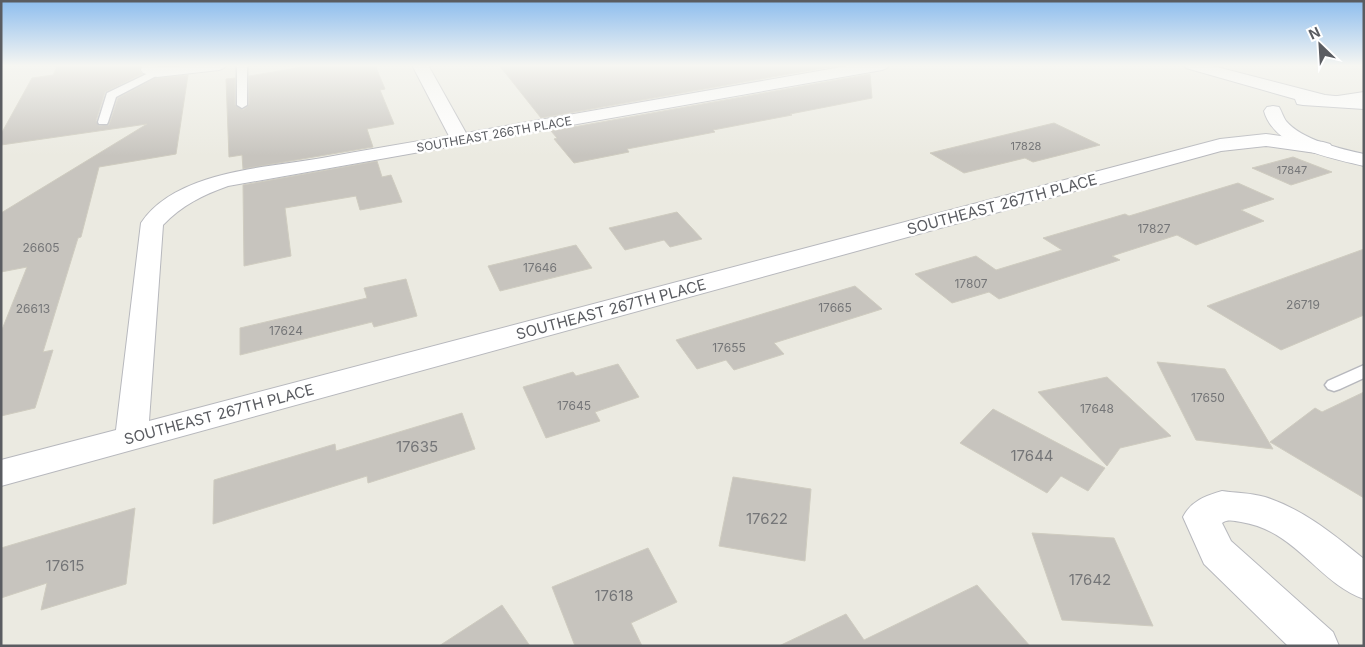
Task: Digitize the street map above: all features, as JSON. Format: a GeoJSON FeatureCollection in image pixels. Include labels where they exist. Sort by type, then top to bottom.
{"type":"FeatureCollection","features":[{"type":"Feature","properties":{"kind":"street"},"geometry":{"type":"LineString","coordinates":[[437,95],[461,140]]}},
{"type":"Feature","properties":{"kind":"street","name":"SOUTHEAST 266TH PLACE"},"geometry":{"type":"LineString","coordinates":[[132,438],[152,223],[169,205],[194,191],[224,181],[713,95]]}},
{"type":"Feature","properties":{"kind":"street"},"geometry":{"type":"LineString","coordinates":[[1257,95],[1265,101],[1276,123],[1294,135],[1323,148],[1364,160]]}},
{"type":"Feature","properties":{"kind":"street"},"geometry":{"type":"LineString","coordinates":[[1307,95],[1364,104]]}},
{"type":"Feature","properties":{"kind":"street"},"geometry":{"type":"LineString","coordinates":[[1330,100],[1364,97]]}},
{"type":"Feature","properties":{"kind":"street","name":"SOUTHEAST 267TH PLACE"},"geometry":{"type":"LineString","coordinates":[[1220,145],[1265,124],[1284,103],[1330,100]]}},
{"type":"Feature","properties":{"kind":"street","name":"SOUTHEAST 267TH PLACE"},"geometry":{"type":"LineString","coordinates":[[1,473],[1220,145],[1266,140],[1323,148]]}},
{"type":"Feature","properties":{"kind":"street"},"geometry":{"type":"LineString","coordinates":[[1318,646],[1217,552],[1201,517],[1222,504],[1262,511],[1300,530],[1358,571]]}},
{"type":"Feature","properties":{"kind":"lane"},"geometry":{"type":"LineString","coordinates":[[103,122],[111,95]]}},
{"type":"Feature","properties":{"kind":"lane"},"geometry":{"type":"LineString","coordinates":[[242,95],[242,105]]}},
{"type":"Feature","properties":{"kind":"lane"},"geometry":{"type":"LineString","coordinates":[[1334,385],[1364,371]]}},
{"type":"Feature","properties":{"kind":"building"},"geometry":{"type":"Polygon","coordinates":[[[22,95],[104,95],[96,121],[99,126],[109,125],[118,98],[123,95],[185,95],[176,154],[99,167],[81,237],[78,238],[43,352],[53,350],[35,408],[1,416],[1,332],[27,267],[1,272],[1,213],[147,124],[1,145],[1,134],[22,95]]]}},
{"type":"Feature","properties":{"kind":"building"},"geometry":{"type":"Polygon","coordinates":[[[227,95],[235,95],[235,105],[243,110],[249,105],[249,95],[382,95],[394,124],[367,129],[373,147],[243,169],[242,155],[229,157],[227,95]]]}},
{"type":"Feature","properties":{"kind":"building"},"geometry":{"type":"Polygon","coordinates":[[[523,95],[670,95],[541,118],[523,95]]]}},
{"type":"Feature","properties":{"kind":"building"},"geometry":{"type":"Polygon","coordinates":[[[751,95],[872,95],[872,98],[713,130],[715,132],[627,149],[629,152],[574,163],[554,139],[557,138],[551,131],[751,95]]]}},
{"type":"Feature","properties":{"kind":"building"},"geometry":{"type":"Polygon","coordinates":[[[1054,123],[1100,145],[1033,162],[1025,158],[964,173],[930,153],[1054,123]]]}},
{"type":"Feature","properties":{"kind":"building"},"geometry":{"type":"Polygon","coordinates":[[[1293,157],[1332,172],[1291,185],[1252,168],[1293,157]]]}},
{"type":"Feature","properties":{"kind":"building"},"geometry":{"type":"Polygon","coordinates":[[[377,161],[382,177],[391,175],[402,202],[360,210],[356,196],[285,208],[291,256],[244,266],[243,185],[377,161]]]}},
{"type":"Feature","properties":{"kind":"building"},"geometry":{"type":"Polygon","coordinates":[[[1238,183],[1274,199],[1241,210],[1264,221],[1196,245],[1177,235],[1112,256],[1120,260],[999,299],[989,292],[952,303],[915,274],[976,256],[996,270],[1062,250],[1043,238],[1125,214],[1129,216],[1238,183]]]}},
{"type":"Feature","properties":{"kind":"building"},"geometry":{"type":"Polygon","coordinates":[[[677,212],[702,239],[670,247],[664,240],[625,250],[609,228],[677,212]]]}},
{"type":"Feature","properties":{"kind":"building"},"geometry":{"type":"Polygon","coordinates":[[[576,245],[592,268],[500,291],[488,266],[576,245]]]}},
{"type":"Feature","properties":{"kind":"building"},"geometry":{"type":"Polygon","coordinates":[[[1364,249],[1364,315],[1281,350],[1207,306],[1364,249]]]}},
{"type":"Feature","properties":{"kind":"building"},"geometry":{"type":"Polygon","coordinates":[[[406,279],[417,316],[374,327],[372,322],[240,355],[240,328],[367,298],[364,288],[406,279]]]}},
{"type":"Feature","properties":{"kind":"building"},"geometry":{"type":"Polygon","coordinates":[[[855,286],[882,309],[774,343],[784,354],[734,370],[726,360],[697,369],[676,340],[855,286]]]}},
{"type":"Feature","properties":{"kind":"building"},"geometry":{"type":"Polygon","coordinates":[[[1157,362],[1225,369],[1273,449],[1196,440],[1157,362]]]}},
{"type":"Feature","properties":{"kind":"building"},"geometry":{"type":"Polygon","coordinates":[[[618,364],[639,397],[595,412],[600,421],[546,438],[523,387],[573,372],[576,376],[618,364]]]}},
{"type":"Feature","properties":{"kind":"building"},"geometry":{"type":"Polygon","coordinates":[[[1107,377],[1171,436],[1120,448],[1107,466],[1038,392],[1107,377]]]}},
{"type":"Feature","properties":{"kind":"building"},"geometry":{"type":"Polygon","coordinates":[[[1364,392],[1364,498],[1270,442],[1315,408],[1322,412],[1364,392]]]}},
{"type":"Feature","properties":{"kind":"building"},"geometry":{"type":"Polygon","coordinates":[[[993,409],[1105,468],[1088,491],[1061,476],[1047,493],[960,443],[993,409]]]}},
{"type":"Feature","properties":{"kind":"building"},"geometry":{"type":"Polygon","coordinates":[[[462,413],[475,449],[368,483],[367,476],[213,524],[214,480],[335,444],[336,451],[462,413]]]}},
{"type":"Feature","properties":{"kind":"building"},"geometry":{"type":"Polygon","coordinates":[[[733,477],[811,489],[805,561],[719,546],[733,477]]]}},
{"type":"Feature","properties":{"kind":"building"},"geometry":{"type":"Polygon","coordinates":[[[135,508],[126,584],[41,610],[47,583],[1,598],[1,548],[135,508]]]}},
{"type":"Feature","properties":{"kind":"building"},"geometry":{"type":"Polygon","coordinates":[[[1032,533],[1114,538],[1153,626],[1062,620],[1032,533]]]}},
{"type":"Feature","properties":{"kind":"building"},"geometry":{"type":"Polygon","coordinates":[[[648,548],[677,602],[631,623],[642,646],[575,646],[552,587],[648,548]]]}},
{"type":"Feature","properties":{"kind":"building"},"geometry":{"type":"Polygon","coordinates":[[[977,585],[1030,646],[779,646],[846,614],[864,640],[977,585]]]}},
{"type":"Feature","properties":{"kind":"building"},"geometry":{"type":"Polygon","coordinates":[[[502,605],[530,646],[439,646],[502,605]]]}}]}
